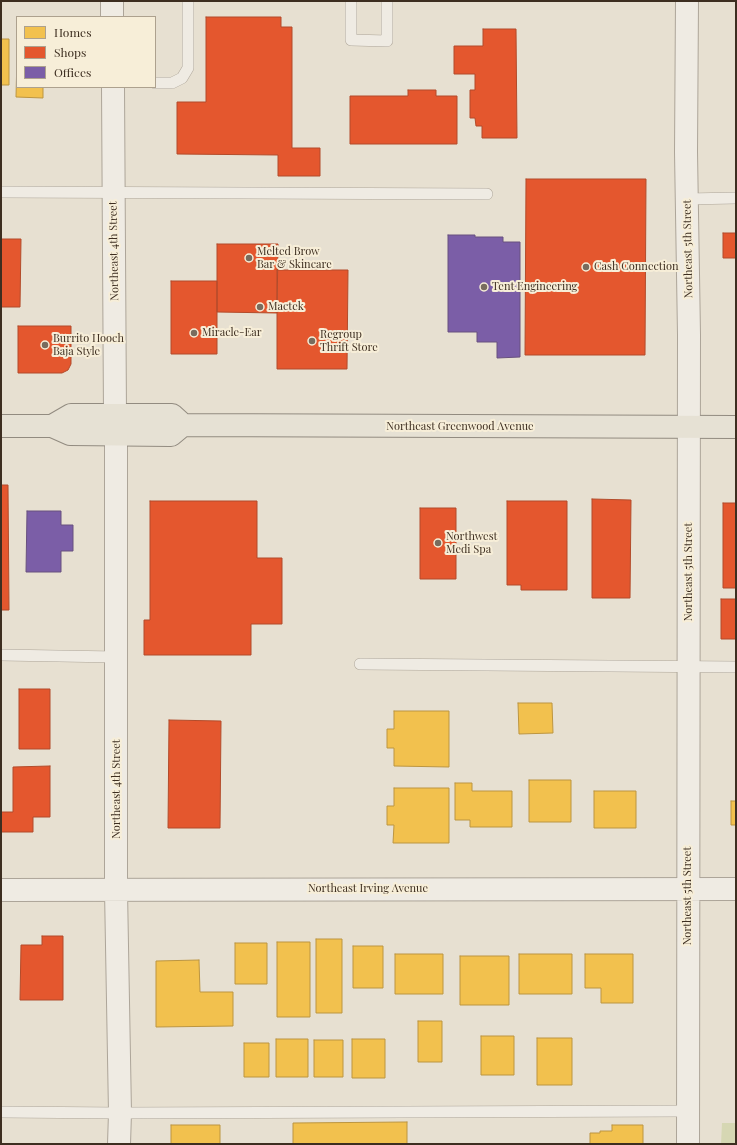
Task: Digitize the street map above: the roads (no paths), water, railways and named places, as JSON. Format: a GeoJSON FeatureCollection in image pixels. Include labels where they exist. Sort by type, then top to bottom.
{"type":"FeatureCollection","features":[{"type":"Feature","properties":{"kind":"main road","name":"Northeast Greenwood Avenue"},"geometry":{"type":"LineString","coordinates":[[1,426],[52,426],[70,434],[172,416],[183,425],[736,427]]}},
{"type":"Feature","properties":{"kind":"street"},"geometry":{"type":"LineString","coordinates":[[112,1],[112,16]]}},
{"type":"Feature","properties":{"kind":"street","name":"Northeast 5th Street"},"geometry":{"type":"LineString","coordinates":[[687,1],[686,152],[689,335],[690,667],[688,1144]]}},
{"type":"Feature","properties":{"kind":"street","name":"Northeast 4th Street"},"geometry":{"type":"LineString","coordinates":[[113,88],[116,890],[120,1113],[119,1144]]}},
{"type":"Feature","properties":{"kind":"street","name":"Northeast Irving Avenue"},"geometry":{"type":"LineString","coordinates":[[1,890],[736,889]]}},
{"type":"Feature","properties":{"kind":"lane"},"geometry":{"type":"LineString","coordinates":[[156,83],[172,83],[182,78],[188,68],[188,1]]}},
{"type":"Feature","properties":{"kind":"lane"},"geometry":{"type":"LineString","coordinates":[[351,1],[351,40],[387,41],[387,1]]}},
{"type":"Feature","properties":{"kind":"lane"},"geometry":{"type":"LineString","coordinates":[[1,192],[487,194]]}},
{"type":"Feature","properties":{"kind":"lane"},"geometry":{"type":"LineString","coordinates":[[687,199],[736,198]]}},
{"type":"Feature","properties":{"kind":"lane"},"geometry":{"type":"LineString","coordinates":[[1,655],[116,657]]}},
{"type":"Feature","properties":{"kind":"lane"},"geometry":{"type":"LineString","coordinates":[[360,664],[736,667]]}},
{"type":"Feature","properties":{"kind":"lane"},"geometry":{"type":"LineString","coordinates":[[1,1112],[120,1113],[688,1110]]}},
{"type":"Feature","properties":{"kind":"place","name":"Melted Brow Bar & Skincare"},"geometry":{"type":"Point","coordinates":[249,258]}},
{"type":"Feature","properties":{"kind":"place","name":"Cash Connection"},"geometry":{"type":"Point","coordinates":[586,267]}},
{"type":"Feature","properties":{"kind":"place","name":"Tent Engineering"},"geometry":{"type":"Point","coordinates":[484,287]}},
{"type":"Feature","properties":{"kind":"place","name":"Mactek"},"geometry":{"type":"Point","coordinates":[260,307]}},
{"type":"Feature","properties":{"kind":"place","name":"Miracle-Ear"},"geometry":{"type":"Point","coordinates":[194,333]}},
{"type":"Feature","properties":{"kind":"place","name":"Regroup Thrift Store"},"geometry":{"type":"Point","coordinates":[312,341]}},
{"type":"Feature","properties":{"kind":"place","name":"Burrito Hooch Baja Style"},"geometry":{"type":"Point","coordinates":[45,345]}},
{"type":"Feature","properties":{"kind":"place","name":"Northwest Medi Spa"},"geometry":{"type":"Point","coordinates":[438,543]}}]}
